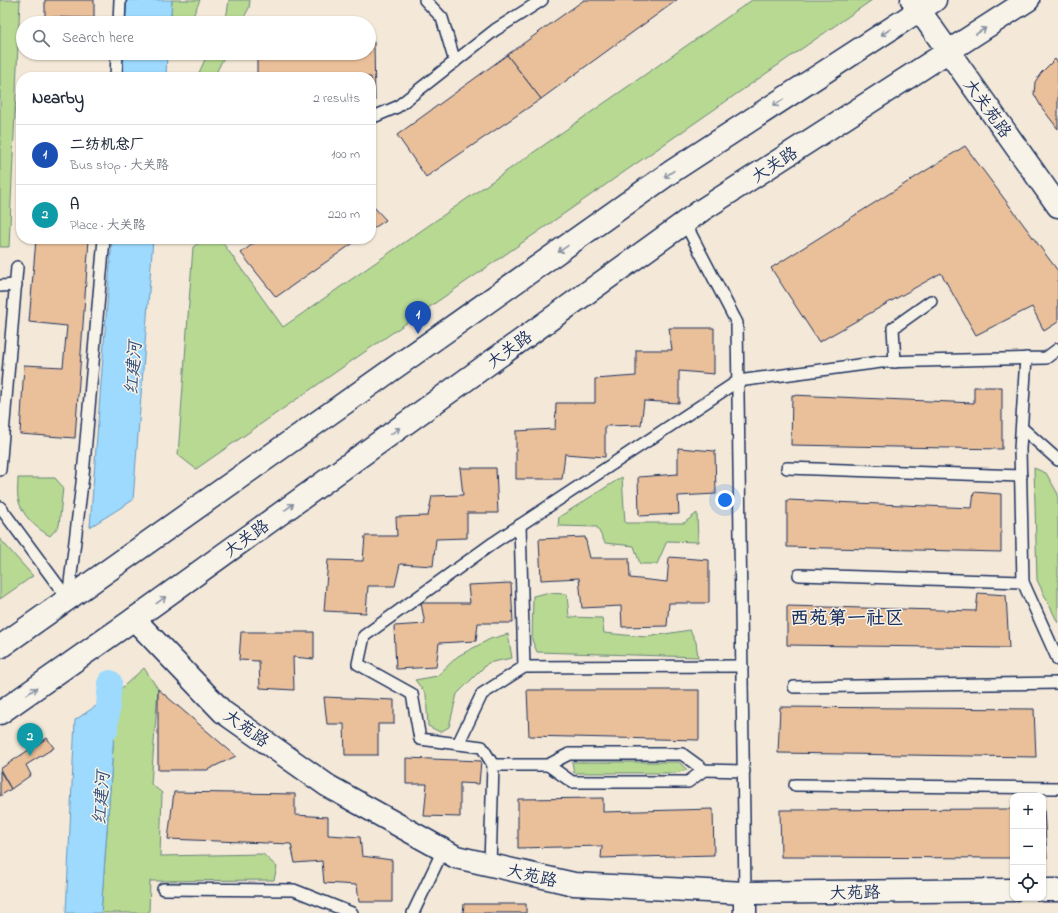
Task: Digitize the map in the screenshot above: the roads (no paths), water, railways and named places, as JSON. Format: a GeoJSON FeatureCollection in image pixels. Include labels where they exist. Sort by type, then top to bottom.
{"type":"FeatureCollection","features":[{"type":"Feature","properties":{"kind":"main road","name":"大关路"},"geometry":{"type":"LineString","coordinates":[[0,713],[134,619],[685,223],[1028,0]]}},
{"type":"Feature","properties":{"kind":"main road","name":"大关苑路"},"geometry":{"type":"LineString","coordinates":[[922,4],[948,52],[1058,206]]}},
{"type":"Feature","properties":{"kind":"main road"},"geometry":{"type":"LineString","coordinates":[[0,647],[671,172],[922,4]]}},
{"type":"Feature","properties":{"kind":"main road","name":"大苑路"},"geometry":{"type":"LineString","coordinates":[[134,619],[223,712],[328,786],[456,857],[574,884],[745,903],[1010,890]]}},
{"type":"Feature","properties":{"kind":"main road"},"geometry":{"type":"LineString","coordinates":[[1046,890],[1058,890]]}},
{"type":"Feature","properties":{"kind":"lane"},"geometry":{"type":"LineString","coordinates":[[119,16],[120,0]]}},
{"type":"Feature","properties":{"kind":"lane"},"geometry":{"type":"LineString","coordinates":[[425,0],[442,18],[455,62]]}},
{"type":"Feature","properties":{"kind":"lane"},"geometry":{"type":"LineString","coordinates":[[376,116],[397,107],[495,30],[542,0]]}},
{"type":"Feature","properties":{"kind":"lane"},"geometry":{"type":"LineString","coordinates":[[116,72],[117,60]]}},
{"type":"Feature","properties":{"kind":"lane"},"geometry":{"type":"LineString","coordinates":[[685,223],[737,323],[745,903]]}},
{"type":"Feature","properties":{"kind":"lane"},"geometry":{"type":"LineString","coordinates":[[68,599],[83,475],[104,244]]}},
{"type":"Feature","properties":{"kind":"lane"},"geometry":{"type":"LineString","coordinates":[[0,470],[17,267]]}},
{"type":"Feature","properties":{"kind":"lane"},"geometry":{"type":"LineString","coordinates":[[0,286],[16,285]]}},
{"type":"Feature","properties":{"kind":"lane"},"geometry":{"type":"LineString","coordinates":[[895,362],[893,328],[931,301]]}},
{"type":"Feature","properties":{"kind":"lane"},"geometry":{"type":"LineString","coordinates":[[490,865],[493,765],[482,747],[420,739],[412,694],[358,664],[364,636],[493,542],[738,381],[881,362],[1046,358],[1058,349]]}},
{"type":"Feature","properties":{"kind":"lane"},"geometry":{"type":"LineString","coordinates":[[1026,358],[1020,449],[1023,582],[1058,660]]}},
{"type":"Feature","properties":{"kind":"lane"},"geometry":{"type":"LineString","coordinates":[[1022,428],[1058,460]]}},
{"type":"Feature","properties":{"kind":"lane"},"geometry":{"type":"LineString","coordinates":[[786,468],[1021,476]]}},
{"type":"Feature","properties":{"kind":"lane"},"geometry":{"type":"LineString","coordinates":[[0,506],[68,599]]}},
{"type":"Feature","properties":{"kind":"lane"},"geometry":{"type":"LineString","coordinates":[[520,525],[524,667]]}},
{"type":"Feature","properties":{"kind":"lane"},"geometry":{"type":"LineString","coordinates":[[799,575],[1023,582]]}},
{"type":"Feature","properties":{"kind":"lane"},"geometry":{"type":"LineString","coordinates":[[458,744],[482,694],[524,667],[742,666]]}},
{"type":"Feature","properties":{"kind":"lane"},"geometry":{"type":"LineString","coordinates":[[794,687],[1058,683]]}},
{"type":"Feature","properties":{"kind":"lane"},"geometry":{"type":"LineString","coordinates":[[493,765],[548,765],[569,754],[682,754],[704,770],[744,771]]}},
{"type":"Feature","properties":{"kind":"lane"},"geometry":{"type":"LineString","coordinates":[[548,765],[572,782],[688,782],[704,770]]}},
{"type":"Feature","properties":{"kind":"lane"},"geometry":{"type":"LineString","coordinates":[[795,786],[1058,788]]}},
{"type":"Feature","properties":{"kind":"lane"},"geometry":{"type":"LineString","coordinates":[[413,913],[443,850]]}},
{"type":"Feature","properties":{"kind":"lane"},"geometry":{"type":"LineString","coordinates":[[163,889],[294,890],[352,913]]}},
{"type":"Feature","properties":{"kind":"water"},"geometry":{"type":"Polygon","coordinates":[[[127,0],[172,0],[171,16],[126,16],[127,0]]]}},
{"type":"Feature","properties":{"kind":"water"},"geometry":{"type":"Polygon","coordinates":[[[123,60],[167,60],[166,72],[122,72],[123,60]]]}},
{"type":"Feature","properties":{"kind":"water"},"geometry":{"type":"Polygon","coordinates":[[[112,244],[153,244],[133,500],[90,527],[112,244]]]}},
{"type":"Feature","properties":{"kind":"water"},"geometry":{"type":"Polygon","coordinates":[[[117,692],[101,913],[66,913],[75,720],[117,692]]]}},
{"type":"Feature","properties":{"kind":"waterway","name":"红建河"},"geometry":{"type":"LineString","coordinates":[[106,730],[110,682]]}},
{"type":"Feature","properties":{"kind":"place","name":"二纺机总厂"},"geometry":{"type":"Point","coordinates":[418,334]}},
{"type":"Feature","properties":{"kind":"place","name":"A"},"geometry":{"type":"Point","coordinates":[30,756]}},
{"type":"Feature","properties":{"kind":"district","name":"西苑第一社区"},"geometry":{"type":"Point","coordinates":[847,617]}}]}
